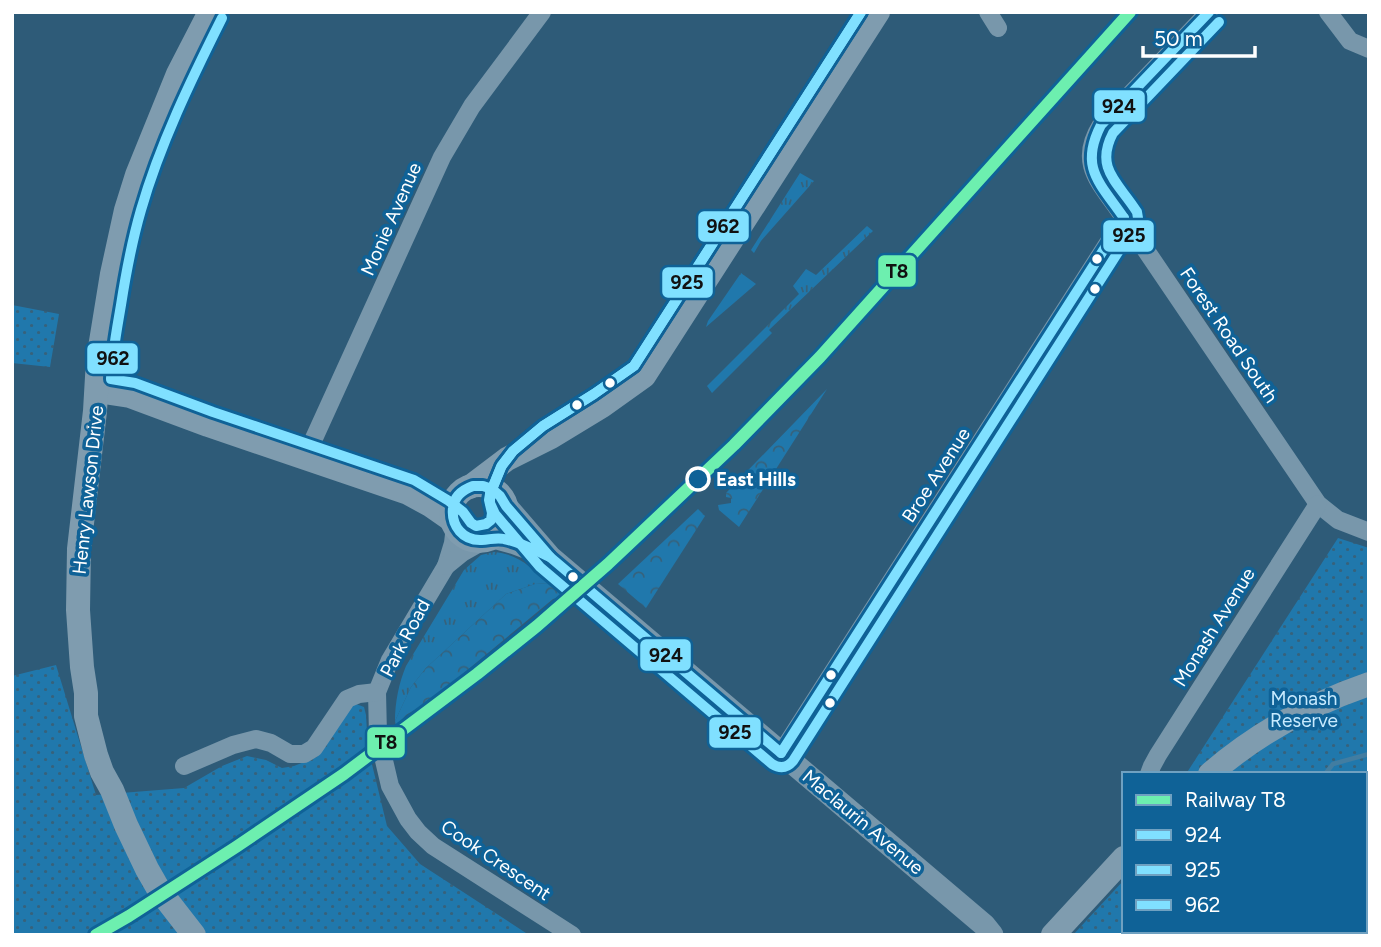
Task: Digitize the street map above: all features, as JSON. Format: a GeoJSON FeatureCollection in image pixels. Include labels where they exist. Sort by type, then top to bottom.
{"type":"FeatureCollection","features":[{"type":"Feature","properties":{"kind":"main road","name":"Henry Lawson Drive"},"geometry":{"type":"LineString","coordinates":[[194,935],[159,890],[147,869],[96,755],[86,716],[78,573],[98,360],[126,210],[146,151],[178,74],[210,12]]}},
{"type":"Feature","properties":{"kind":"main road"},"geometry":{"type":"LineString","coordinates":[[454,524],[451,513],[453,505],[456,497],[466,489],[507,459],[551,437],[644,376],[878,12]]}},
{"type":"Feature","properties":{"kind":"main road"},"geometry":{"type":"LineString","coordinates":[[97,391],[130,396],[408,493],[430,505],[467,538],[489,538],[503,527],[507,513],[504,502],[496,491],[488,486],[479,485],[432,494],[408,493]]}},
{"type":"Feature","properties":{"kind":"main road"},"geometry":{"type":"LineString","coordinates":[[504,502],[514,472],[551,437]]}},
{"type":"Feature","properties":{"kind":"main road"},"geometry":{"type":"LineString","coordinates":[[1213,772],[1244,747],[1289,719],[1369,684]]}},
{"type":"Feature","properties":{"kind":"main road"},"geometry":{"type":"LineString","coordinates":[[1053,935],[1122,860]]}},
{"type":"Feature","properties":{"kind":"street","name":"Monie Avenue"},"geometry":{"type":"LineString","coordinates":[[305,458],[442,157],[472,106],[542,12]]}},
{"type":"Feature","properties":{"kind":"street"},"geometry":{"type":"LineString","coordinates":[[988,12],[998,28]]}},
{"type":"Feature","properties":{"kind":"street","name":"Forest Road South"},"geometry":{"type":"LineString","coordinates":[[1209,12],[1101,125],[1094,135],[1089,152],[1090,162],[1093,171],[1124,218],[1318,505],[1338,520],[1369,531]]}},
{"type":"Feature","properties":{"kind":"street"},"geometry":{"type":"LineString","coordinates":[[1328,12],[1350,41],[1369,48]]}},
{"type":"Feature","properties":{"kind":"street","name":"Broe Avenue"},"geometry":{"type":"LineString","coordinates":[[781,753],[1124,218]]}},
{"type":"Feature","properties":{"kind":"street","name":"Maclaurin Avenue"},"geometry":{"type":"LineString","coordinates":[[504,502],[550,557],[992,931]]}},
{"type":"Feature","properties":{"kind":"street","name":"Monash Avenue"},"geometry":{"type":"LineString","coordinates":[[1150,772],[1318,505]]}},
{"type":"Feature","properties":{"kind":"street","name":"Park Road"},"geometry":{"type":"LineString","coordinates":[[184,766],[249,740],[264,740],[294,755],[310,752],[347,699],[359,694],[377,692],[390,660],[446,566],[453,543],[454,524]]}},
{"type":"Feature","properties":{"kind":"street","name":"Maclaurin Avenue"},"geometry":{"type":"LineString","coordinates":[[489,538],[515,543],[550,557]]}},
{"type":"Feature","properties":{"kind":"street","name":"Park Road"},"geometry":{"type":"LineString","coordinates":[[446,566],[462,553],[489,538]]}},
{"type":"Feature","properties":{"kind":"street","name":"Cook Crescent"},"geometry":{"type":"LineString","coordinates":[[377,692],[378,735],[390,786],[418,832],[454,861],[572,935]]}},
{"type":"Feature","properties":{"kind":"green space"},"geometry":{"type":"Polygon","coordinates":[[[800,173],[814,181],[761,241],[754,253],[751,250],[800,173]]]}},
{"type":"Feature","properties":{"kind":"green space"},"geometry":{"type":"Polygon","coordinates":[[[867,226],[873,231],[769,330],[772,333],[712,393],[707,386],[799,294],[793,286],[806,269],[816,275],[867,226]]]}},
{"type":"Feature","properties":{"kind":"green space"},"geometry":{"type":"Polygon","coordinates":[[[741,273],[756,284],[706,327],[708,321],[741,273]]]}},
{"type":"Feature","properties":{"kind":"green space"},"geometry":{"type":"Polygon","coordinates":[[[12,305],[59,314],[50,367],[12,363],[12,305]]]}},
{"type":"Feature","properties":{"kind":"green space"},"geometry":{"type":"Polygon","coordinates":[[[827,389],[739,527],[719,510],[718,505],[731,503],[731,498],[726,497],[726,493],[827,389]]]}},
{"type":"Feature","properties":{"kind":"green space"},"geometry":{"type":"Polygon","coordinates":[[[698,509],[705,516],[646,608],[618,584],[698,509]]]}},
{"type":"Feature","properties":{"kind":"green space","name":"Monash Reserve"},"geometry":{"type":"Polygon","coordinates":[[[1338,538],[1369,548],[1369,935],[1073,935],[1122,882],[1122,933],[1367,933],[1367,772],[1187,772],[1338,538]]]}},
{"type":"Feature","properties":{"kind":"green space"},"geometry":{"type":"Polygon","coordinates":[[[494,552],[518,559],[549,583],[535,584],[506,594],[426,668],[411,687],[395,721],[398,693],[406,666],[464,570],[481,555],[494,552]]]}},
{"type":"Feature","properties":{"kind":"green space"},"geometry":{"type":"Polygon","coordinates":[[[549,583],[563,596],[553,599],[430,701],[406,715],[396,726],[395,721],[411,687],[426,668],[506,594],[535,584],[549,583]]]}},
{"type":"Feature","properties":{"kind":"green space"},"geometry":{"type":"Polygon","coordinates":[[[56,665],[96,795],[184,788],[222,766],[247,756],[266,760],[282,768],[294,766],[317,757],[349,707],[356,704],[364,707],[368,748],[387,826],[420,864],[529,935],[12,935],[12,676],[56,665]]]}},
{"type":"Feature","properties":{"kind":"waterway"},"geometry":{"type":"LineString","coordinates":[[1327,772],[1333,764],[1369,754]]}},
{"type":"Feature","properties":{"kind":"rail line","name":"T8"},"geometry":{"type":"LineString","coordinates":[[96,935],[236,847],[344,774],[477,674],[608,564],[734,445],[820,357],[1130,12]]}},
{"type":"Feature","properties":{"kind":"transit line","name":"925"},"geometry":{"type":"LineString","coordinates":[[861,12],[634,366],[543,426],[513,451],[501,467],[490,494],[490,503],[495,514],[540,567],[772,764],[781,767],[793,761],[1136,224],[1137,212],[1116,184],[1107,166],[1106,156],[1113,133],[1219,22]]}},
{"type":"Feature","properties":{"kind":"transit line","name":"962"},"geometry":{"type":"LineString","coordinates":[[222,18],[167,137],[141,210],[125,281],[111,379],[135,383],[414,480],[449,501],[476,526],[491,520],[490,494],[502,465],[513,451],[543,426],[634,366],[861,12]]}},
{"type":"Feature","properties":{"kind":"transit line","name":"924"},"geometry":{"type":"LineString","coordinates":[[1124,218],[1100,185],[1092,164],[1092,153],[1101,125],[1209,12]]}},
{"type":"Feature","properties":{"kind":"transit line","name":"924"},"geometry":{"type":"LineString","coordinates":[[781,753],[1124,218]]}},
{"type":"Feature","properties":{"kind":"transit line","name":"924"},"geometry":{"type":"LineString","coordinates":[[473,486],[492,489],[500,496],[550,557],[510,540],[475,540],[464,535],[454,521],[454,504],[459,494],[473,486]]}},
{"type":"Feature","properties":{"kind":"transit line","name":"924"},"geometry":{"type":"LineString","coordinates":[[550,557],[781,753]]}},
{"type":"Feature","properties":{"kind":"place","name":"East Hills"},"geometry":{"type":"Point","coordinates":[698,479]}}]}
